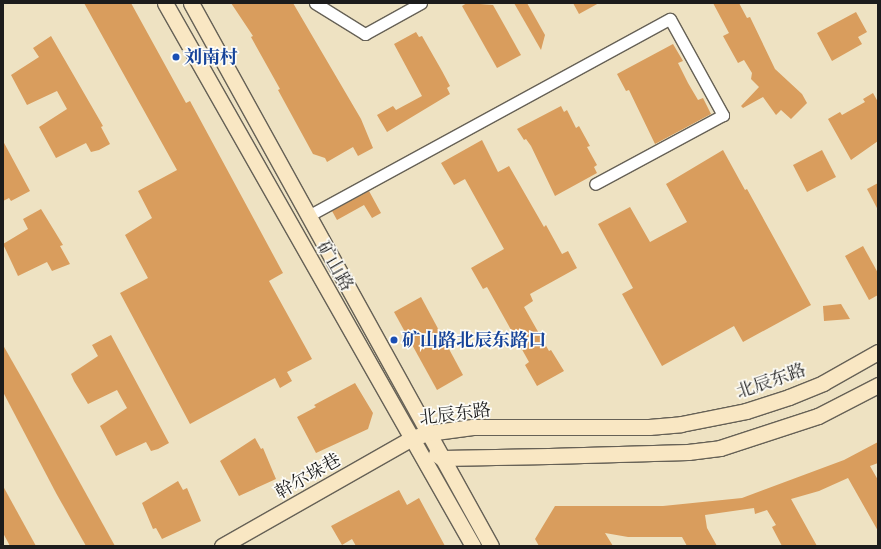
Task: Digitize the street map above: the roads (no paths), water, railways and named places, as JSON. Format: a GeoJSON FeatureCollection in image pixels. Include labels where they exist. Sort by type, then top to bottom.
{"type":"FeatureCollection","features":[{"type":"Feature","properties":{"kind":"main road","name":"矿山路"},"geometry":{"type":"LineString","coordinates":[[165,3],[473,546]]}},
{"type":"Feature","properties":{"kind":"main road","name":"矿山路"},"geometry":{"type":"LineString","coordinates":[[191,3],[491,546]]}},
{"type":"Feature","properties":{"kind":"main road","name":"北辰东路"},"geometry":{"type":"LineString","coordinates":[[412,438],[428,433],[473,427],[649,427],[681,424],[746,411],[789,397],[823,383],[878,352]]}},
{"type":"Feature","properties":{"kind":"main road"},"geometry":{"type":"LineString","coordinates":[[442,458],[688,452],[720,448],[818,416],[878,385]]}},
{"type":"Feature","properties":{"kind":"main road","name":"北辰东路"},"geometry":{"type":"LineString","coordinates":[[412,438],[442,458]]}},
{"type":"Feature","properties":{"kind":"main road","name":"幹尔垛巷"},"geometry":{"type":"LineString","coordinates":[[222,546],[412,438]]}},
{"type":"Feature","properties":{"kind":"street"},"geometry":{"type":"LineString","coordinates":[[315,3],[365,34],[421,3]]}},
{"type":"Feature","properties":{"kind":"street"},"geometry":{"type":"LineString","coordinates":[[308,216],[670,19],[723,115],[595,184]]}},
{"type":"Feature","properties":{"kind":"place","name":"刘南村"},"geometry":{"type":"Point","coordinates":[176,57]}},
{"type":"Feature","properties":{"kind":"place","name":"矿山路北辰东路口"},"geometry":{"type":"Point","coordinates":[394,340]}}]}
